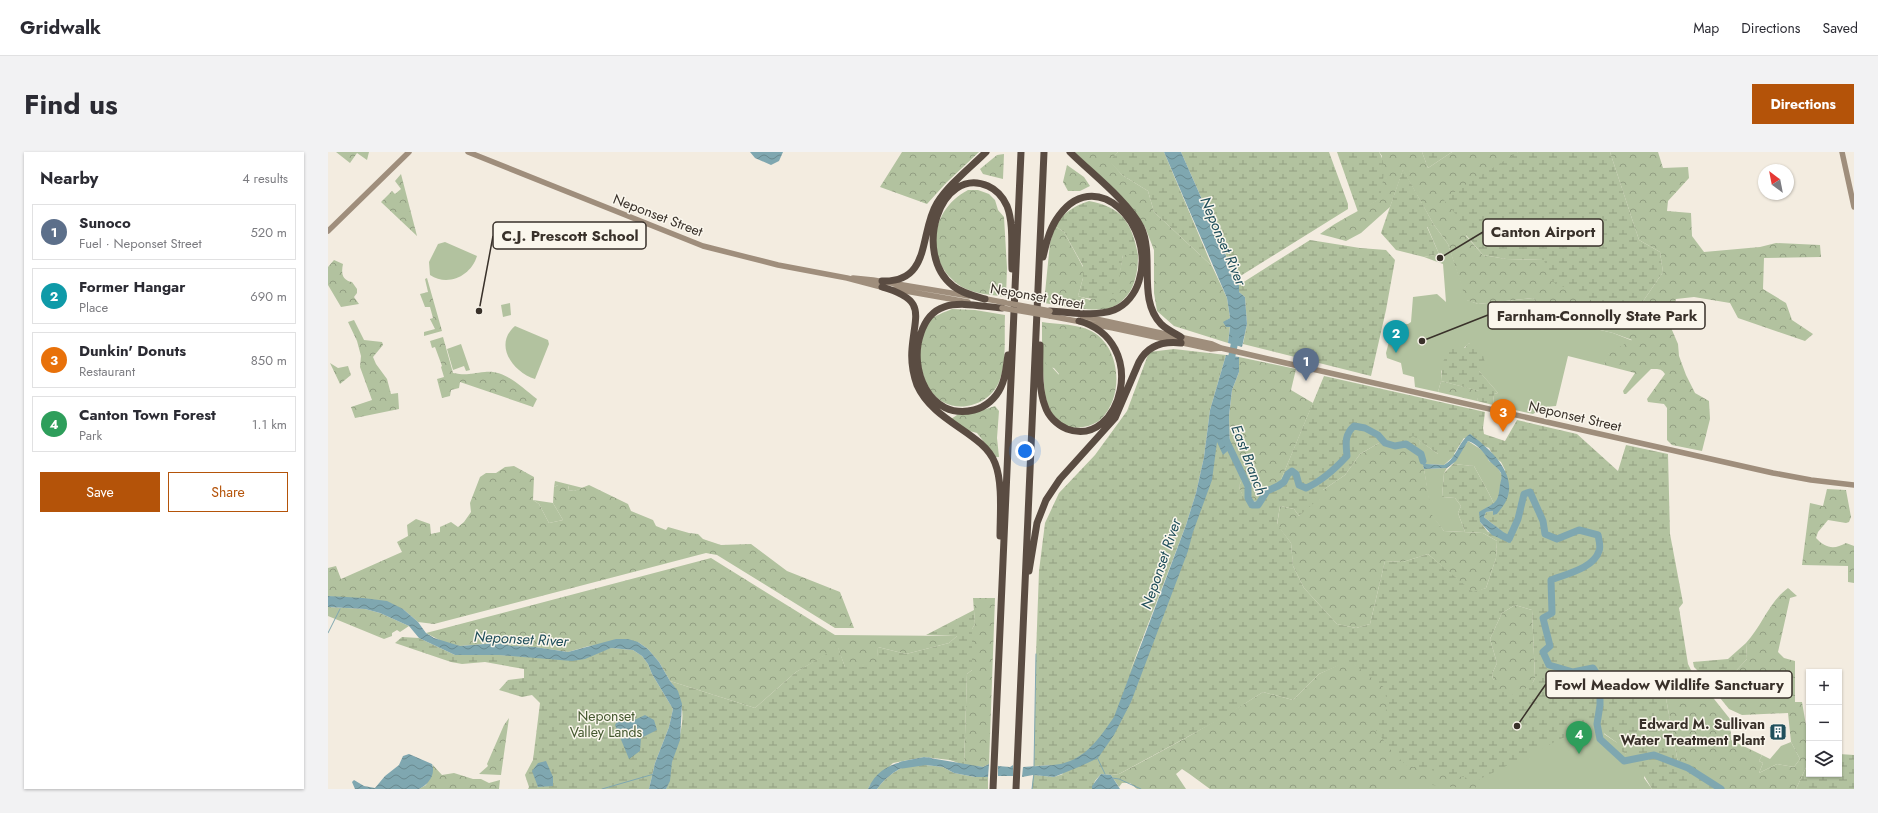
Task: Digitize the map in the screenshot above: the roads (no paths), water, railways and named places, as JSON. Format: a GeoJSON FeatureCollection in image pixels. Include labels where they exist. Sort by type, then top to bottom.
{"type":"FeatureCollection","features":[{"type":"Feature","properties":{"kind":"highway"},"geometry":{"type":"LineString","coordinates":[[882,284],[901,278],[916,266],[922,255],[930,218],[936,204],[986,152]]}},
{"type":"Feature","properties":{"kind":"highway"},"geometry":{"type":"LineString","coordinates":[[993,785],[1021,152]]}},
{"type":"Feature","properties":{"kind":"highway"},"geometry":{"type":"LineString","coordinates":[[1017,786],[1044,152]]}},
{"type":"Feature","properties":{"kind":"highway"},"geometry":{"type":"LineString","coordinates":[[1070,152],[1125,205],[1137,220],[1147,245],[1148,295],[1151,308],[1161,324],[1181,340]]}},
{"type":"Feature","properties":{"kind":"highway"},"geometry":{"type":"LineString","coordinates":[[984,299],[963,292],[951,284],[941,272],[934,254],[933,234],[937,215],[949,197],[965,185],[976,183],[988,186],[999,193],[1006,203],[1010,217],[1012,269],[1015,290]]}},
{"type":"Feature","properties":{"kind":"highway"},"geometry":{"type":"LineString","coordinates":[[1039,270],[1053,225],[1066,208],[1078,200],[1097,198],[1113,203],[1128,217],[1138,235],[1142,256],[1141,273],[1135,291],[1125,303],[1116,309],[1104,313],[1050,313]]}},
{"type":"Feature","properties":{"kind":"highway"},"geometry":{"type":"LineString","coordinates":[[882,284],[905,297],[916,310],[912,364],[916,380],[924,397],[940,415],[986,448],[995,463],[999,482],[1000,536],[1003,566]]}},
{"type":"Feature","properties":{"kind":"highway"},"geometry":{"type":"LineString","coordinates":[[1002,305],[951,305],[939,309],[929,317],[921,332],[917,352],[919,374],[928,393],[941,406],[955,411],[970,411],[985,405],[995,397],[1002,385],[1013,338]]}},
{"type":"Feature","properties":{"kind":"highway"},"geometry":{"type":"LineString","coordinates":[[1037,317],[1040,335],[1044,405],[1050,416],[1060,425],[1070,430],[1080,431],[1096,428],[1108,417],[1118,399],[1121,374],[1117,353],[1109,339],[1095,328],[1079,321]]}},
{"type":"Feature","properties":{"kind":"highway"},"geometry":{"type":"LineString","coordinates":[[1025,597],[1037,522],[1050,493],[1115,418],[1143,355],[1159,344],[1181,340]]}},
{"type":"Feature","properties":{"kind":"main road"},"geometry":{"type":"LineString","coordinates":[[328,231],[408,152]]}},
{"type":"Feature","properties":{"kind":"main road","name":"Neponset Street"},"geometry":{"type":"LineString","coordinates":[[468,152],[703,246],[778,265],[1002,305],[1103,320],[1211,349],[1221,348],[1773,473],[1811,480],[1854,485]]}},
{"type":"Feature","properties":{"kind":"main road"},"geometry":{"type":"LineString","coordinates":[[1842,152],[1854,207]]}},
{"type":"Feature","properties":{"kind":"main road","name":"Neponset Street"},"geometry":{"type":"LineString","coordinates":[[882,284],[984,299],[1002,305]]}},
{"type":"Feature","properties":{"kind":"main road","name":"Neponset Street"},"geometry":{"type":"LineString","coordinates":[[1050,313],[1079,321],[1181,340]]}},
{"type":"Feature","properties":{"kind":"water"},"geometry":{"type":"Polygon","coordinates":[[[750,152],[783,152],[779,161],[771,165],[755,158],[750,152]]]}},
{"type":"Feature","properties":{"kind":"water"},"geometry":{"type":"Polygon","coordinates":[[[1164,152],[1181,152],[1224,249],[1232,277],[1239,285],[1239,292],[1245,297],[1247,324],[1242,347],[1228,343],[1230,327],[1226,327],[1223,322],[1230,318],[1227,298],[1164,152]]]}},
{"type":"Feature","properties":{"kind":"water"},"geometry":{"type":"Polygon","coordinates":[[[1226,355],[1239,357],[1239,372],[1232,390],[1229,416],[1230,449],[1223,455],[1217,442],[1212,480],[1193,532],[1188,551],[1131,702],[1114,735],[1098,758],[1054,777],[1033,775],[1022,777],[1023,767],[1064,763],[1082,755],[1102,734],[1114,717],[1186,525],[1196,493],[1204,457],[1210,410],[1226,355]]]}},
{"type":"Feature","properties":{"kind":"water"},"geometry":{"type":"Polygon","coordinates":[[[1470,434],[1493,454],[1500,463],[1509,481],[1509,491],[1503,506],[1497,514],[1493,515],[1493,511],[1486,512],[1484,517],[1502,531],[1511,543],[1492,535],[1480,522],[1479,512],[1497,500],[1501,473],[1477,446],[1468,441],[1456,461],[1447,468],[1424,469],[1420,452],[1426,464],[1444,465],[1452,458],[1466,437],[1470,434]]]}},
{"type":"Feature","properties":{"kind":"water"},"geometry":{"type":"Polygon","coordinates":[[[328,596],[387,601],[403,609],[418,622],[426,633],[434,638],[460,646],[497,643],[568,652],[616,639],[628,639],[638,642],[648,649],[659,662],[670,681],[678,691],[682,704],[680,740],[672,762],[670,781],[666,789],[649,789],[655,763],[669,727],[673,709],[652,674],[648,664],[642,656],[633,650],[611,648],[585,659],[572,661],[499,655],[455,655],[419,638],[409,626],[380,613],[365,609],[328,607],[328,596]]]}},
{"type":"Feature","properties":{"kind":"water"},"geometry":{"type":"Polygon","coordinates":[[[621,715],[630,722],[645,715],[654,720],[657,730],[641,738],[640,751],[629,759],[615,725],[621,715]]]}},
{"type":"Feature","properties":{"kind":"water"},"geometry":{"type":"Polygon","coordinates":[[[409,754],[432,764],[432,776],[428,782],[419,789],[355,789],[352,782],[354,780],[364,786],[375,788],[385,776],[399,765],[403,756],[409,754]]]}},
{"type":"Feature","properties":{"kind":"water"},"geometry":{"type":"Polygon","coordinates":[[[924,757],[983,767],[989,764],[988,777],[975,777],[954,773],[943,767],[925,765],[918,761],[895,772],[877,789],[868,789],[878,774],[884,769],[899,763],[924,757]]]}},
{"type":"Feature","properties":{"kind":"water"},"geometry":{"type":"Polygon","coordinates":[[[546,761],[553,777],[553,786],[538,787],[532,771],[538,763],[546,761]]]}},
{"type":"Feature","properties":{"kind":"water"},"geometry":{"type":"Polygon","coordinates":[[[1013,765],[1013,776],[998,776],[998,766],[1010,767],[1013,765]]]}},
{"type":"Feature","properties":{"kind":"water"},"geometry":{"type":"Polygon","coordinates":[[[1101,774],[1111,775],[1120,789],[1092,789],[1092,786],[1101,774]]]}},
{"type":"Feature","properties":{"kind":"waterway","name":"Neponset River"},"geometry":{"type":"LineString","coordinates":[[1230,365],[1236,336]]}},
{"type":"Feature","properties":{"kind":"waterway","name":"East Branch"},"geometry":{"type":"LineString","coordinates":[[1226,440],[1248,486],[1248,498],[1252,505],[1258,505],[1267,491],[1284,482],[1288,474],[1292,471],[1296,474],[1299,485],[1306,488],[1328,474],[1347,456],[1347,436],[1354,426],[1365,428],[1378,435],[1385,443],[1395,446],[1406,444],[1421,454],[1423,461]]}},
{"type":"Feature","properties":{"kind":"waterway","name":"East Branch"},"geometry":{"type":"LineString","coordinates":[[1501,535],[1509,539],[1518,519],[1524,494],[1530,492],[1543,521],[1545,534],[1557,539],[1579,530],[1598,535],[1600,549],[1592,562],[1579,570],[1551,580],[1552,613],[1543,618],[1550,646],[1543,652],[1549,665],[1573,672],[1593,668],[1600,679],[1600,705],[1597,724],[1600,739],[1624,761],[1654,755],[1688,768],[1721,789]]}},
{"type":"Feature","properties":{"kind":"waterway"},"geometry":{"type":"LineString","coordinates":[[328,633],[340,609]]}},
{"type":"Feature","properties":{"kind":"waterway"},"geometry":{"type":"LineString","coordinates":[[1034,767],[1036,654]]}},
{"type":"Feature","properties":{"kind":"waterway"},"geometry":{"type":"LineString","coordinates":[[1097,757],[1105,774]]}},
{"type":"Feature","properties":{"kind":"waterway","name":"Neponset River"},"geometry":{"type":"LineString","coordinates":[[902,765],[929,761]]}},
{"type":"Feature","properties":{"kind":"waterway"},"geometry":{"type":"LineString","coordinates":[[602,789],[654,774]]}},
{"type":"Feature","properties":{"kind":"waterway"},"geometry":{"type":"LineString","coordinates":[[1032,789],[1034,774]]}},
{"type":"Feature","properties":{"kind":"waterway"},"geometry":{"type":"LineString","coordinates":[[1112,778],[1119,779],[1141,789]]}},
{"type":"Feature","properties":{"kind":"place","name":"Canton Airport"},"geometry":{"type":"Point","coordinates":[1440,258]}},
{"type":"Feature","properties":{"kind":"place","name":"C.J. Prescott School"},"geometry":{"type":"Point","coordinates":[479,311]}},
{"type":"Feature","properties":{"kind":"place","name":"Farnham-Connolly State Park"},"geometry":{"type":"Point","coordinates":[1422,341]}},
{"type":"Feature","properties":{"kind":"place","name":"Former Hangar"},"geometry":{"type":"Point","coordinates":[1396,353]}},
{"type":"Feature","properties":{"kind":"place","name":"Sunoco"},"geometry":{"type":"Point","coordinates":[1306,381]}},
{"type":"Feature","properties":{"kind":"place","name":"Dunkin' Donuts"},"geometry":{"type":"Point","coordinates":[1503,432]}},
{"type":"Feature","properties":{"kind":"place","name":"Fowl Meadow Wildlife Sanctuary"},"geometry":{"type":"Point","coordinates":[1517,726]}},
{"type":"Feature","properties":{"kind":"place","name":"Edward M. Sullivan Water Treatment Plant"},"geometry":{"type":"Point","coordinates":[1778,732]}},
{"type":"Feature","properties":{"kind":"place","name":"Canton Town Forest"},"geometry":{"type":"Point","coordinates":[1579,754]}},
{"type":"Feature","properties":{"kind":"park label","name":"Neponset Valley Lands"},"geometry":{"type":"Point","coordinates":[606,724]}}]}
